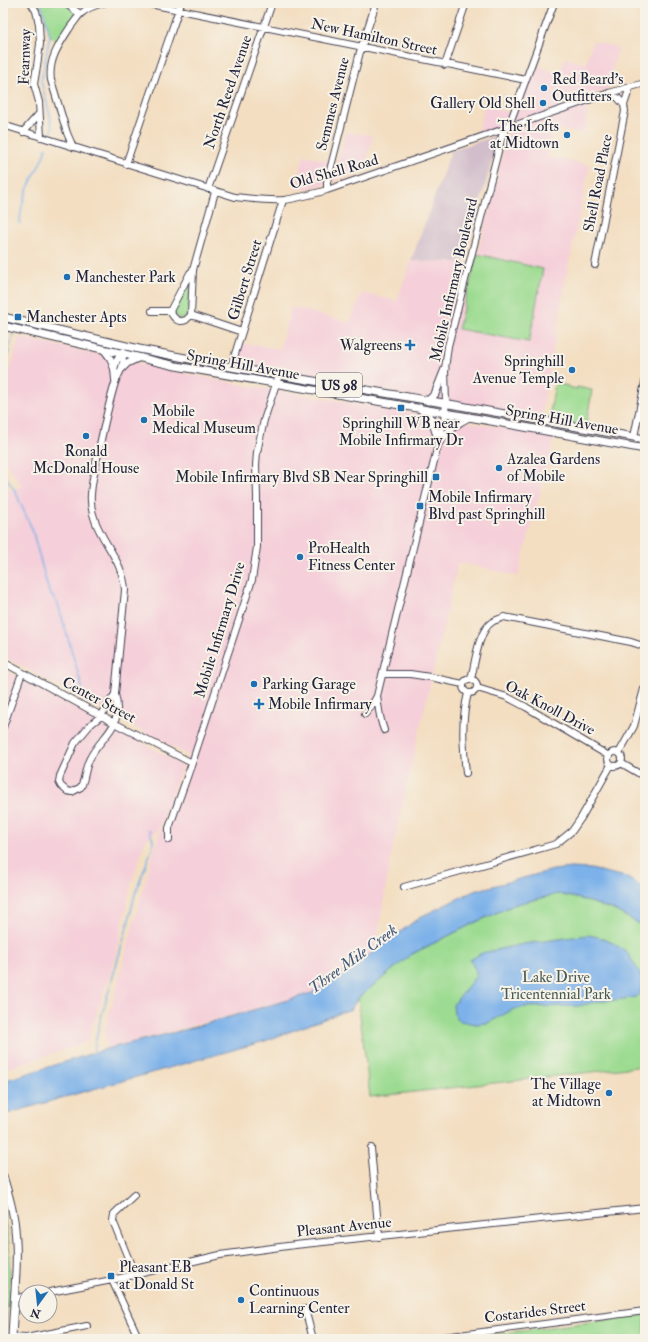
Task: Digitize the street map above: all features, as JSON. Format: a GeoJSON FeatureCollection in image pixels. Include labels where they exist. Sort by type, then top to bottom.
{"type":"FeatureCollection","features":[{"type":"Feature","properties":{"kind":"main road","name":"Spring Hill Avenue"},"geometry":{"type":"LineString","coordinates":[[3,317],[231,368],[645,439]]}},
{"type":"Feature","properties":{"kind":"main road","name":"Spring Hill Avenue"},"geometry":{"type":"LineString","coordinates":[[3,326],[140,358],[276,384],[445,412],[645,449]]}},
{"type":"Feature","properties":{"kind":"main road"},"geometry":{"type":"LineString","coordinates":[[428,401],[435,394],[445,369]]}},
{"type":"Feature","properties":{"kind":"main road"},"geometry":{"type":"LineString","coordinates":[[419,408],[432,420],[439,442],[460,421],[469,417]]}},
{"type":"Feature","properties":{"kind":"main road"},"geometry":{"type":"LineString","coordinates":[[3,1176],[11,1205],[15,1228],[16,1250],[12,1338]]}},
{"type":"Feature","properties":{"kind":"street","name":"Fearnway"},"geometry":{"type":"LineString","coordinates":[[31,3],[36,11],[39,24],[40,44],[34,84],[39,102],[41,137]]}},
{"type":"Feature","properties":{"kind":"street"},"geometry":{"type":"LineString","coordinates":[[65,3],[80,14]]}},
{"type":"Feature","properties":{"kind":"street","name":"Fearnway"},"geometry":{"type":"LineString","coordinates":[[73,147],[67,133],[50,73],[55,52],[59,43],[80,14],[90,7],[103,3]]}},
{"type":"Feature","properties":{"kind":"street","name":"New Hamilton Street"},"geometry":{"type":"LineString","coordinates":[[145,3],[526,80]]}},
{"type":"Feature","properties":{"kind":"street"},"geometry":{"type":"LineString","coordinates":[[126,164],[181,3]]}},
{"type":"Feature","properties":{"kind":"street","name":"North Reed Avenue"},"geometry":{"type":"LineString","coordinates":[[208,190],[272,3]]}},
{"type":"Feature","properties":{"kind":"street","name":"Semmes Avenue"},"geometry":{"type":"LineString","coordinates":[[327,190],[327,182],[361,47],[376,3]]}},
{"type":"Feature","properties":{"kind":"street"},"geometry":{"type":"LineString","coordinates":[[445,64],[466,3]]}},
{"type":"Feature","properties":{"kind":"street","name":"Mobile Infirmary Boulevard"},"geometry":{"type":"LineString","coordinates":[[365,714],[377,696],[384,674],[439,442],[446,404],[445,369],[450,341],[502,136],[512,120],[554,3]]}},
{"type":"Feature","properties":{"kind":"street","name":"Old Shell Road"},"geometry":{"type":"LineString","coordinates":[[3,125],[215,192],[235,197],[259,200],[283,200],[327,190],[609,93],[645,83]]}},
{"type":"Feature","properties":{"kind":"street","name":"Shell Road Place"},"geometry":{"type":"LineString","coordinates":[[595,265],[625,110],[624,105],[630,87]]}},
{"type":"Feature","properties":{"kind":"street"},"geometry":{"type":"LineString","coordinates":[[609,93],[618,98],[624,105]]}},
{"type":"Feature","properties":{"kind":"street"},"geometry":{"type":"LineString","coordinates":[[23,132],[39,114]]}},
{"type":"Feature","properties":{"kind":"street"},"geometry":{"type":"LineString","coordinates":[[60,143],[67,133]]}},
{"type":"Feature","properties":{"kind":"street"},"geometry":{"type":"LineString","coordinates":[[170,311],[173,317],[178,321],[186,320],[191,315],[193,270],[215,192]]}},
{"type":"Feature","properties":{"kind":"street","name":"Gilbert Street"},"geometry":{"type":"LineString","coordinates":[[231,368],[283,200]]}},
{"type":"Feature","properties":{"kind":"street"},"geometry":{"type":"LineString","coordinates":[[170,311],[193,270]]}},
{"type":"Feature","properties":{"kind":"street"},"geometry":{"type":"LineString","coordinates":[[152,311],[170,311]]}},
{"type":"Feature","properties":{"kind":"street"},"geometry":{"type":"LineString","coordinates":[[191,315],[242,332]]}},
{"type":"Feature","properties":{"kind":"street"},"geometry":{"type":"LineString","coordinates":[[114,369],[124,345]]}},
{"type":"Feature","properties":{"kind":"street"},"geometry":{"type":"LineString","coordinates":[[104,350],[110,358],[116,380]]}},
{"type":"Feature","properties":{"kind":"street"},"geometry":{"type":"LineString","coordinates":[[121,354],[124,360],[121,371]]}},
{"type":"Feature","properties":{"kind":"street"},"geometry":{"type":"LineString","coordinates":[[115,694],[101,716],[90,725],[75,743],[64,764],[59,782],[67,791],[72,792],[81,787],[89,760],[116,724],[118,708],[115,694],[124,581],[120,568],[97,528],[91,510],[92,482],[116,380],[128,363],[140,358]]}},
{"type":"Feature","properties":{"kind":"street","name":"Mobile Infirmary Drive"},"geometry":{"type":"LineString","coordinates":[[168,840],[169,828],[252,580],[257,547],[257,452],[264,420],[279,376]]}},
{"type":"Feature","properties":{"kind":"street"},"geometry":{"type":"LineString","coordinates":[[634,437],[645,382]]}},
{"type":"Feature","properties":{"kind":"street"},"geometry":{"type":"LineString","coordinates":[[471,679],[479,643],[484,631],[491,622],[504,617],[631,642],[643,646],[645,649]]}},
{"type":"Feature","properties":{"kind":"street","name":"Center Street"},"geometry":{"type":"LineString","coordinates":[[3,662],[101,716],[192,763]]}},
{"type":"Feature","properties":{"kind":"street"},"geometry":{"type":"LineString","coordinates":[[3,727],[22,673]]}},
{"type":"Feature","properties":{"kind":"street"},"geometry":{"type":"LineString","coordinates":[[384,674],[410,674],[463,684]]}},
{"type":"Feature","properties":{"kind":"street"},"geometry":{"type":"LineString","coordinates":[[468,693],[464,691],[463,684],[467,679],[471,679]]}},
{"type":"Feature","properties":{"kind":"street"},"geometry":{"type":"LineString","coordinates":[[468,693],[473,692],[477,688],[475,681],[471,679]]}},
{"type":"Feature","properties":{"kind":"street"},"geometry":{"type":"LineString","coordinates":[[619,753],[634,726],[645,685]]}},
{"type":"Feature","properties":{"kind":"street","name":"Oak Knoll Drive"},"geometry":{"type":"LineString","coordinates":[[477,688],[507,697],[520,703],[609,756]]}},
{"type":"Feature","properties":{"kind":"street"},"geometry":{"type":"LineString","coordinates":[[466,772],[462,732],[464,708],[468,693]]}},
{"type":"Feature","properties":{"kind":"street","name":"Mobile Infirmary Boulevard"},"geometry":{"type":"LineString","coordinates":[[377,696],[380,720],[384,730]]}},
{"type":"Feature","properties":{"kind":"street"},"geometry":{"type":"LineString","coordinates":[[611,765],[608,760],[609,756],[612,753],[619,753]]}},
{"type":"Feature","properties":{"kind":"street"},"geometry":{"type":"LineString","coordinates":[[619,753],[622,757],[621,763]]}},
{"type":"Feature","properties":{"kind":"street"},"geometry":{"type":"LineString","coordinates":[[611,765],[617,766],[621,763]]}},
{"type":"Feature","properties":{"kind":"street"},"geometry":{"type":"LineString","coordinates":[[621,763],[645,777]]}},
{"type":"Feature","properties":{"kind":"street"},"geometry":{"type":"LineString","coordinates":[[404,887],[556,844],[572,831],[611,765]]}},
{"type":"Feature","properties":{"kind":"street"},"geometry":{"type":"LineString","coordinates":[[371,1148],[379,1237]]}},
{"type":"Feature","properties":{"kind":"street"},"geometry":{"type":"LineString","coordinates":[[134,1195],[114,1214],[113,1221],[135,1275]]}},
{"type":"Feature","properties":{"kind":"street","name":"Pleasant Avenue"},"geometry":{"type":"LineString","coordinates":[[58,1290],[135,1275],[220,1255],[295,1245],[645,1208]]}},
{"type":"Feature","properties":{"kind":"street"},"geometry":{"type":"LineString","coordinates":[[112,1280],[139,1339]]}},
{"type":"Feature","properties":{"kind":"street"},"geometry":{"type":"LineString","coordinates":[[14,1299],[18,1298]]}},
{"type":"Feature","properties":{"kind":"street"},"geometry":{"type":"LineString","coordinates":[[305,1309],[313,1339]]}},
{"type":"Feature","properties":{"kind":"street","name":"Costarides Street"},"geometry":{"type":"LineString","coordinates":[[428,1339],[645,1310]]}},
{"type":"Feature","properties":{"kind":"street"},"geometry":{"type":"LineString","coordinates":[[12,1338],[26,1338],[87,1326]]}},
{"type":"Feature","properties":{"kind":"shaded area"},"geometry":{"type":"Polygon","coordinates":[[[593,41],[618,48],[607,90],[589,96],[584,134],[553,128],[547,157],[590,165],[568,267],[541,418],[234,366],[241,343],[280,349],[291,307],[349,322],[362,293],[397,301],[411,261],[463,262],[475,265],[510,126],[476,137],[485,105],[515,115],[534,64],[559,74],[565,58],[586,64],[593,41]]]}},
{"type":"Feature","properties":{"kind":"shaded area"},"geometry":{"type":"Polygon","coordinates":[[[346,132],[373,136],[364,171],[319,186],[296,190],[304,155],[337,163],[346,132]]]}},
{"type":"Feature","properties":{"kind":"shaded area"},"geometry":{"type":"Polygon","coordinates":[[[500,134],[463,262],[411,261],[451,151],[500,134]]]}},
{"type":"Feature","properties":{"kind":"shaded area","name":"Mobile Infirmary"},"geometry":{"type":"Polygon","coordinates":[[[19,337],[168,370],[254,387],[555,436],[518,576],[458,562],[392,850],[375,951],[312,993],[106,1049],[105,1032],[156,843],[188,755],[3,656],[3,492],[22,486],[3,459],[3,399],[19,337]]]}},
{"type":"Feature","properties":{"kind":"shaded area"},"geometry":{"type":"Polygon","coordinates":[[[3,669],[118,729],[182,765],[159,829],[145,841],[132,881],[114,962],[87,1042],[3,1070],[3,669]]]}},
{"type":"Feature","properties":{"kind":"green space"},"geometry":{"type":"Polygon","coordinates":[[[41,3],[65,3],[80,14],[59,43],[50,36],[41,3]]]}},
{"type":"Feature","properties":{"kind":"green space"},"geometry":{"type":"Polygon","coordinates":[[[477,254],[543,269],[529,342],[458,329],[477,254]]]}},
{"type":"Feature","properties":{"kind":"green space"},"geometry":{"type":"Polygon","coordinates":[[[189,281],[191,281],[188,313],[187,316],[181,320],[174,314],[174,309],[189,281]]]}},
{"type":"Feature","properties":{"kind":"green space"},"geometry":{"type":"Polygon","coordinates":[[[555,383],[577,389],[577,387],[592,390],[586,426],[549,419],[555,383]]]}},
{"type":"Feature","properties":{"kind":"green space","name":"Lake Drive Tricentennial Park"},"geometry":{"type":"Polygon","coordinates":[[[558,894],[581,899],[614,910],[645,927],[645,1066],[370,1097],[358,998],[412,954],[516,904],[558,894]]]}},
{"type":"Feature","properties":{"kind":"green space"},"geometry":{"type":"Polygon","coordinates":[[[3,1208],[9,1244],[10,1280],[5,1339],[3,1339],[3,1208]]]}},
{"type":"Feature","properties":{"kind":"green space"},"geometry":{"type":"Polygon","coordinates":[[[645,1315],[645,1339],[458,1339],[480,1336],[645,1315]]]}},
{"type":"Feature","properties":{"kind":"water"},"geometry":{"type":"Polygon","coordinates":[[[571,868],[591,869],[626,877],[645,889],[645,927],[614,910],[581,899],[558,894],[516,904],[412,954],[358,998],[351,1009],[265,1041],[3,1115],[3,1081],[106,1049],[184,1030],[312,993],[375,951],[420,917],[474,891],[553,870],[571,868]]]}},
{"type":"Feature","properties":{"kind":"water"},"geometry":{"type":"Polygon","coordinates":[[[588,935],[613,943],[627,952],[640,973],[643,984],[640,993],[636,997],[595,1002],[579,1006],[525,1007],[514,1009],[488,1023],[476,1024],[460,1021],[454,1014],[453,1005],[476,976],[476,971],[470,960],[482,953],[523,944],[588,935]]]}},
{"type":"Feature","properties":{"kind":"waterway"},"geometry":{"type":"LineString","coordinates":[[41,3],[50,36],[41,81],[50,115],[51,132]]}},
{"type":"Feature","properties":{"kind":"waterway"},"geometry":{"type":"LineString","coordinates":[[20,224],[21,210],[25,197],[46,148]]}},
{"type":"Feature","properties":{"kind":"waterway"},"geometry":{"type":"LineString","coordinates":[[3,373],[13,335]]}},
{"type":"Feature","properties":{"kind":"waterway"},"geometry":{"type":"LineString","coordinates":[[3,473],[15,491],[32,529],[49,592],[58,604],[82,687],[80,695]]}},
{"type":"Feature","properties":{"kind":"waterway"},"geometry":{"type":"LineString","coordinates":[[93,1054],[99,1025],[135,894],[152,849],[153,840],[149,830]]}},
{"type":"Feature","properties":{"kind":"place","name":"Red Beard's Outfitters"},"geometry":{"type":"Point","coordinates":[544,88]}},
{"type":"Feature","properties":{"kind":"place","name":"Gallery Old Shell"},"geometry":{"type":"Point","coordinates":[543,103]}},
{"type":"Feature","properties":{"kind":"place","name":"The Lofts at Midtown"},"geometry":{"type":"Point","coordinates":[567,135]}},
{"type":"Feature","properties":{"kind":"place","name":"Manchester Park"},"geometry":{"type":"Point","coordinates":[67,277]}},
{"type":"Feature","properties":{"kind":"place","name":"Manchester Apts"},"geometry":{"type":"Point","coordinates":[18,317]}},
{"type":"Feature","properties":{"kind":"place","name":"Walgreens"},"geometry":{"type":"Point","coordinates":[410,345]}},
{"type":"Feature","properties":{"kind":"place","name":"Springhill Avenue Temple"},"geometry":{"type":"Point","coordinates":[572,370]}},
{"type":"Feature","properties":{"kind":"place","name":"Springhill WB near Mobile Infirmary Dr"},"geometry":{"type":"Point","coordinates":[401,408]}},
{"type":"Feature","properties":{"kind":"place","name":"Mobile Medical Museum"},"geometry":{"type":"Point","coordinates":[144,420]}},
{"type":"Feature","properties":{"kind":"place","name":"Ronald McDonald House"},"geometry":{"type":"Point","coordinates":[86,436]}},
{"type":"Feature","properties":{"kind":"place","name":"Azalea Gardens of Mobile"},"geometry":{"type":"Point","coordinates":[499,468]}},
{"type":"Feature","properties":{"kind":"place","name":"Mobile Infirmary Blvd SB Near Springhill"},"geometry":{"type":"Point","coordinates":[436,477]}},
{"type":"Feature","properties":{"kind":"place","name":"Mobile Infirmary Blvd past Springhill"},"geometry":{"type":"Point","coordinates":[420,506]}},
{"type":"Feature","properties":{"kind":"place","name":"ProHealth Fitness Center"},"geometry":{"type":"Point","coordinates":[300,557]}},
{"type":"Feature","properties":{"kind":"place","name":"Parking Garage"},"geometry":{"type":"Point","coordinates":[254,684]}},
{"type":"Feature","properties":{"kind":"place","name":"Mobile Infirmary"},"geometry":{"type":"Point","coordinates":[259,704]}},
{"type":"Feature","properties":{"kind":"place","name":"The Village at Midtown"},"geometry":{"type":"Point","coordinates":[609,1093]}},
{"type":"Feature","properties":{"kind":"place","name":"Pleasant EB at Donald St"},"geometry":{"type":"Point","coordinates":[111,1276]}},
{"type":"Feature","properties":{"kind":"place","name":"Continuous Learning Center"},"geometry":{"type":"Point","coordinates":[241,1300]}},
{"type":"Feature","properties":{"kind":"water label","name":"Three Mile Creek"},"geometry":{"type":"Point","coordinates":[353,959]}}]}
